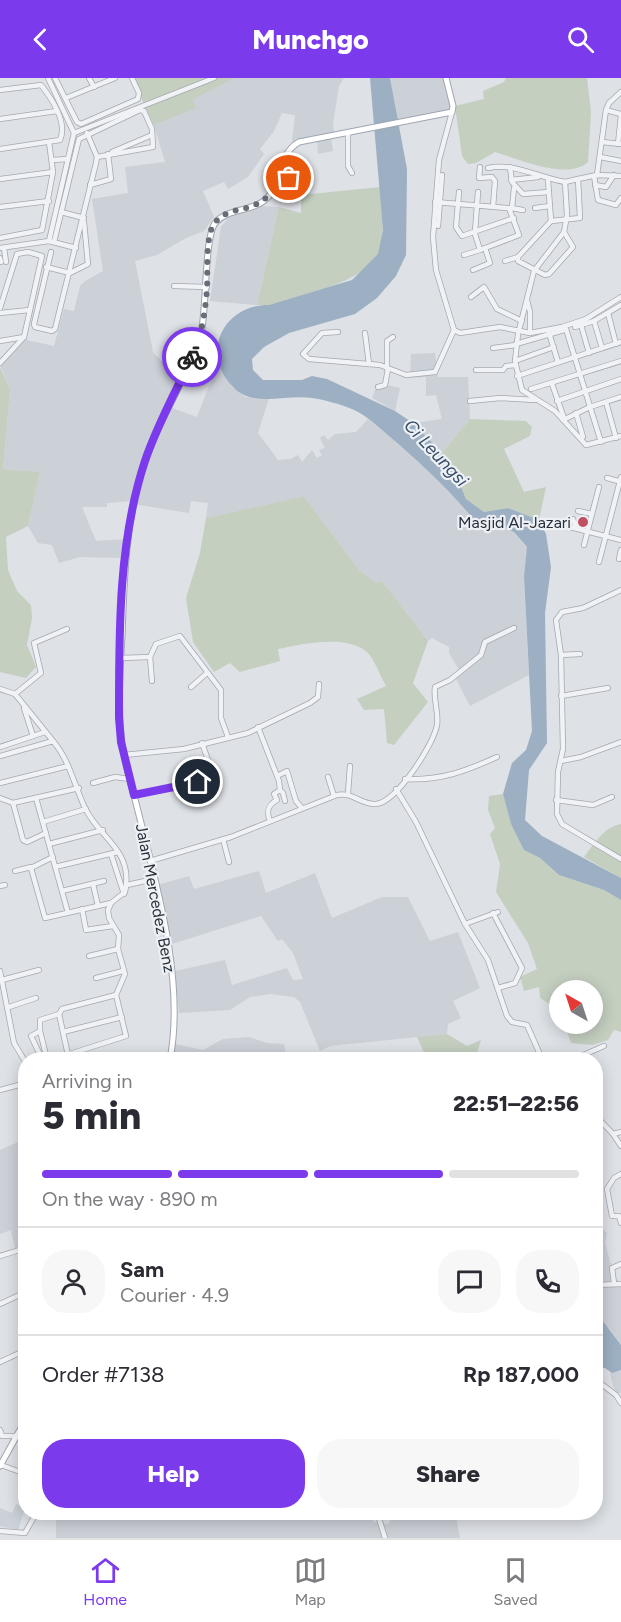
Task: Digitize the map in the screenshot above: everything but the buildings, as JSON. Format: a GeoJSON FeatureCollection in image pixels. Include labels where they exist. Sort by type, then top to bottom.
{"type":"FeatureCollection","features":[{"type":"Feature","properties":{"kind":"main road"},"geometry":{"type":"LineString","coordinates":[[446,78],[453,106],[452,112]]}},
{"type":"Feature","properties":{"kind":"main road","name":"Jalan Mercedez Benz"},"geometry":{"type":"LineString","coordinates":[[171,1052],[176,1024],[175,1001],[154,879],[124,755],[119,718],[126,552],[139,483],[152,444],[196,346],[203,323],[209,248],[214,224],[223,217],[265,200],[273,189],[283,158],[293,146],[306,140],[452,112]]}},
{"type":"Feature","properties":{"kind":"main road"},"geometry":{"type":"LineString","coordinates":[[0,1466],[18,1433]]}},
{"type":"Feature","properties":{"kind":"street"},"geometry":{"type":"LineString","coordinates":[[48,78],[74,133],[51,242]]}},
{"type":"Feature","properties":{"kind":"street"},"geometry":{"type":"LineString","coordinates":[[55,78],[77,122],[81,124],[138,99],[139,93],[132,78]]}},
{"type":"Feature","properties":{"kind":"street"},"geometry":{"type":"LineString","coordinates":[[89,78],[94,87]]}},
{"type":"Feature","properties":{"kind":"street"},"geometry":{"type":"LineString","coordinates":[[66,98],[115,78]]}},
{"type":"Feature","properties":{"kind":"street"},"geometry":{"type":"LineString","coordinates":[[74,133],[214,78]]}},
{"type":"Feature","properties":{"kind":"street"},"geometry":{"type":"LineString","coordinates":[[0,90],[41,85],[57,111],[62,126],[62,139],[0,148]]}},
{"type":"Feature","properties":{"kind":"street"},"geometry":{"type":"LineString","coordinates":[[621,92],[609,103],[606,110],[595,185],[598,200],[615,205],[621,198]]}},
{"type":"Feature","properties":{"kind":"street"},"geometry":{"type":"LineString","coordinates":[[51,242],[79,139],[87,133],[142,110],[152,129],[153,147],[116,154],[110,153]]}},
{"type":"Feature","properties":{"kind":"street"},"geometry":{"type":"LineString","coordinates":[[602,142],[619,144],[621,115],[606,110]]}},
{"type":"Feature","properties":{"kind":"street"},"geometry":{"type":"LineString","coordinates":[[0,119],[57,111]]}},
{"type":"Feature","properties":{"kind":"street"},"geometry":{"type":"LineString","coordinates":[[338,332],[322,333],[303,351],[303,354],[309,359],[369,363],[406,375],[435,372],[454,330],[434,256],[441,149],[452,112]]}},
{"type":"Feature","properties":{"kind":"street"},"geometry":{"type":"LineString","coordinates":[[51,252],[34,324],[35,327],[52,331],[55,329],[84,219],[97,157],[87,133]]}},
{"type":"Feature","properties":{"kind":"street"},"geometry":{"type":"LineString","coordinates":[[348,133],[348,166],[352,173]]}},
{"type":"Feature","properties":{"kind":"street"},"geometry":{"type":"LineString","coordinates":[[97,157],[152,135]]}},
{"type":"Feature","properties":{"kind":"street"},"geometry":{"type":"LineString","coordinates":[[0,238],[41,231],[49,201],[53,172],[49,142]]}},
{"type":"Feature","properties":{"kind":"street"},"geometry":{"type":"LineString","coordinates":[[90,185],[110,181],[110,153]]}},
{"type":"Feature","properties":{"kind":"street"},"geometry":{"type":"LineString","coordinates":[[600,157],[621,161]]}},
{"type":"Feature","properties":{"kind":"street"},"geometry":{"type":"LineString","coordinates":[[52,160],[68,159]]}},
{"type":"Feature","properties":{"kind":"street"},"geometry":{"type":"LineString","coordinates":[[496,166],[497,174]]}},
{"type":"Feature","properties":{"kind":"street"},"geometry":{"type":"LineString","coordinates":[[480,167],[479,178],[492,177],[495,181],[493,207]]}},
{"type":"Feature","properties":{"kind":"street"},"geometry":{"type":"LineString","coordinates":[[510,167],[511,180],[515,187],[524,194],[549,192]]}},
{"type":"Feature","properties":{"kind":"street"},"geometry":{"type":"LineString","coordinates":[[488,168],[510,167],[548,180],[565,182],[596,175],[621,176]]}},
{"type":"Feature","properties":{"kind":"street"},"geometry":{"type":"LineString","coordinates":[[0,179],[53,172]]}},
{"type":"Feature","properties":{"kind":"street"},"geometry":{"type":"LineString","coordinates":[[438,226],[437,202],[442,175]]}},
{"type":"Feature","properties":{"kind":"street"},"geometry":{"type":"LineString","coordinates":[[606,187],[614,175]]}},
{"type":"Feature","properties":{"kind":"street"},"geometry":{"type":"LineString","coordinates":[[278,177],[299,179]]}},
{"type":"Feature","properties":{"kind":"street"},"geometry":{"type":"LineString","coordinates":[[511,180],[539,177]]}},
{"type":"Feature","properties":{"kind":"street"},"geometry":{"type":"LineString","coordinates":[[505,261],[518,257],[551,221],[578,220],[581,216],[578,179]]}},
{"type":"Feature","properties":{"kind":"street"},"geometry":{"type":"LineString","coordinates":[[548,180],[551,221]]}},
{"type":"Feature","properties":{"kind":"street"},"geometry":{"type":"LineString","coordinates":[[565,182],[564,232],[534,271],[516,344],[517,375],[522,390],[552,409],[586,445],[618,437],[606,402]]}},
{"type":"Feature","properties":{"kind":"street"},"geometry":{"type":"LineString","coordinates":[[595,185],[613,190]]}},
{"type":"Feature","properties":{"kind":"street"},"geometry":{"type":"LineString","coordinates":[[464,255],[519,236],[511,208],[514,188]]}},
{"type":"Feature","properties":{"kind":"street"},"geometry":{"type":"LineString","coordinates":[[459,192],[456,230],[462,236],[514,218]]}},
{"type":"Feature","properties":{"kind":"street"},"geometry":{"type":"LineString","coordinates":[[473,270],[490,263],[475,232],[478,192]]}},
{"type":"Feature","properties":{"kind":"street"},"geometry":{"type":"LineString","coordinates":[[0,207],[49,201]]}},
{"type":"Feature","properties":{"kind":"street"},"geometry":{"type":"LineString","coordinates":[[437,202],[523,210]]}},
{"type":"Feature","properties":{"kind":"street"},"geometry":{"type":"LineString","coordinates":[[535,208],[550,206]]}},
{"type":"Feature","properties":{"kind":"street"},"geometry":{"type":"LineString","coordinates":[[61,212],[84,219]]}},
{"type":"Feature","properties":{"kind":"street"},"geometry":{"type":"LineString","coordinates":[[46,267],[70,273],[89,263],[84,219]]}},
{"type":"Feature","properties":{"kind":"street"},"geometry":{"type":"LineString","coordinates":[[518,257],[518,261],[546,275],[573,247],[564,232]]}},
{"type":"Feature","properties":{"kind":"street"},"geometry":{"type":"LineString","coordinates":[[13,261],[2,261],[2,248],[51,242],[76,248]]}},
{"type":"Feature","properties":{"kind":"street"},"geometry":{"type":"LineString","coordinates":[[0,308],[13,261],[18,253],[28,252],[43,258],[24,337],[0,363]]}},
{"type":"Feature","properties":{"kind":"street"},"geometry":{"type":"LineString","coordinates":[[174,286],[207,287]]}},
{"type":"Feature","properties":{"kind":"street"},"geometry":{"type":"LineString","coordinates":[[471,297],[484,287],[497,309],[522,321]]}},
{"type":"Feature","properties":{"kind":"street"},"geometry":{"type":"LineString","coordinates":[[454,330],[460,333],[500,327],[531,333],[578,323],[621,297]]}},
{"type":"Feature","properties":{"kind":"street"},"geometry":{"type":"LineString","coordinates":[[526,300],[530,312],[531,333]]}},
{"type":"Feature","properties":{"kind":"street"},"geometry":{"type":"LineString","coordinates":[[493,348],[516,344],[594,321],[620,308]]}},
{"type":"Feature","properties":{"kind":"street"},"geometry":{"type":"LineString","coordinates":[[0,313],[30,310]]}},
{"type":"Feature","properties":{"kind":"street"},"geometry":{"type":"LineString","coordinates":[[517,375],[619,343],[608,313]]}},
{"type":"Feature","properties":{"kind":"street"},"geometry":{"type":"LineString","coordinates":[[594,321],[602,348]]}},
{"type":"Feature","properties":{"kind":"street"},"geometry":{"type":"LineString","coordinates":[[581,325],[589,353]]}},
{"type":"Feature","properties":{"kind":"street"},"geometry":{"type":"LineString","coordinates":[[567,329],[579,375],[602,442]]}},
{"type":"Feature","properties":{"kind":"street"},"geometry":{"type":"LineString","coordinates":[[365,333],[369,363]]}},
{"type":"Feature","properties":{"kind":"street"},"geometry":{"type":"LineString","coordinates":[[549,333],[558,362]]}},
{"type":"Feature","properties":{"kind":"street"},"geometry":{"type":"LineString","coordinates":[[0,341],[24,337]]}},
{"type":"Feature","properties":{"kind":"street"},"geometry":{"type":"LineString","coordinates":[[378,387],[385,385],[388,368],[387,341],[393,337]]}},
{"type":"Feature","properties":{"kind":"street"},"geometry":{"type":"LineString","coordinates":[[476,370],[503,370],[506,366],[554,347]]}},
{"type":"Feature","properties":{"kind":"street"},"geometry":{"type":"LineString","coordinates":[[531,390],[621,361]]}},
{"type":"Feature","properties":{"kind":"street"},"geometry":{"type":"LineString","coordinates":[[557,401],[621,379]]}},
{"type":"Feature","properties":{"kind":"street"},"geometry":{"type":"LineString","coordinates":[[552,384],[563,419]]}},
{"type":"Feature","properties":{"kind":"street"},"geometry":{"type":"LineString","coordinates":[[470,401],[500,398],[536,400]]}},
{"type":"Feature","properties":{"kind":"street"},"geometry":{"type":"LineString","coordinates":[[563,419],[590,407],[621,399]]}},
{"type":"Feature","properties":{"kind":"street"},"geometry":{"type":"LineString","coordinates":[[576,413],[583,437]]}},
{"type":"Feature","properties":{"kind":"street"},"geometry":{"type":"LineString","coordinates":[[599,562],[620,479],[607,478]]}},
{"type":"Feature","properties":{"kind":"street"},"geometry":{"type":"LineString","coordinates":[[584,545],[599,487]]}},
{"type":"Feature","properties":{"kind":"street"},"geometry":{"type":"LineString","coordinates":[[578,511],[592,514]]}},
{"type":"Feature","properties":{"kind":"street"},"geometry":{"type":"LineString","coordinates":[[573,519],[573,528],[621,540]]}},
{"type":"Feature","properties":{"kind":"street"},"geometry":{"type":"LineString","coordinates":[[619,559],[621,550]]}},
{"type":"Feature","properties":{"kind":"street"},"geometry":{"type":"LineString","coordinates":[[621,590],[583,608],[562,612],[558,616],[561,655],[561,761],[556,800],[557,814],[562,824],[621,859]]}},
{"type":"Feature","properties":{"kind":"street"},"geometry":{"type":"LineString","coordinates":[[150,861],[223,839],[334,796],[348,793],[375,804],[385,801],[425,755],[437,723],[435,687],[452,679],[481,655],[485,642],[514,628]]}},
{"type":"Feature","properties":{"kind":"street"},"geometry":{"type":"LineString","coordinates":[[15,694],[41,673],[34,643],[67,629]]}},
{"type":"Feature","properties":{"kind":"street"},"geometry":{"type":"LineString","coordinates":[[153,681],[150,657],[156,644],[180,636],[221,690],[221,718],[228,736]]}},
{"type":"Feature","properties":{"kind":"street"},"geometry":{"type":"LineString","coordinates":[[561,655],[580,654]]}},
{"type":"Feature","properties":{"kind":"street"},"geometry":{"type":"LineString","coordinates":[[121,658],[150,657]]}},
{"type":"Feature","properties":{"kind":"street"},"geometry":{"type":"LineString","coordinates":[[191,687],[207,673]]}},
{"type":"Feature","properties":{"kind":"street"},"geometry":{"type":"LineString","coordinates":[[124,755],[184,749],[228,736],[248,733],[310,703],[318,697],[319,684]]}},
{"type":"Feature","properties":{"kind":"street"},"geometry":{"type":"LineString","coordinates":[[561,696],[608,688]]}},
{"type":"Feature","properties":{"kind":"street"},"geometry":{"type":"LineString","coordinates":[[0,689],[15,694],[53,741],[79,788],[86,809],[124,862],[127,885],[124,894],[111,903],[48,918],[44,916],[31,867]]}},
{"type":"Feature","properties":{"kind":"street"},"geometry":{"type":"LineString","coordinates":[[23,706],[33,736]]}},
{"type":"Feature","properties":{"kind":"street"},"geometry":{"type":"LineString","coordinates":[[258,727],[277,776],[279,790],[283,793],[285,801]]}},
{"type":"Feature","properties":{"kind":"street"},"geometry":{"type":"LineString","coordinates":[[0,747],[45,732]]}},
{"type":"Feature","properties":{"kind":"street"},"geometry":{"type":"LineString","coordinates":[[0,756],[53,741]]}},
{"type":"Feature","properties":{"kind":"street"},"geometry":{"type":"LineString","coordinates":[[561,761],[581,757],[621,742]]}},
{"type":"Feature","properties":{"kind":"street"},"geometry":{"type":"LineString","coordinates":[[134,795],[175,788],[212,778],[214,773],[202,743]]}},
{"type":"Feature","properties":{"kind":"street"},"geometry":{"type":"LineString","coordinates":[[405,779],[452,776],[497,757]]}},
{"type":"Feature","properties":{"kind":"street"},"geometry":{"type":"LineString","coordinates":[[0,783],[68,766]]}},
{"type":"Feature","properties":{"kind":"street"},"geometry":{"type":"LineString","coordinates":[[348,793],[350,766]]}},
{"type":"Feature","properties":{"kind":"street"},"geometry":{"type":"LineString","coordinates":[[277,776],[287,771],[296,801],[302,808]]}},
{"type":"Feature","properties":{"kind":"street"},"geometry":{"type":"LineString","coordinates":[[93,783],[115,777],[130,779]]}},
{"type":"Feature","properties":{"kind":"street"},"geometry":{"type":"LineString","coordinates":[[328,777],[334,796]]}},
{"type":"Feature","properties":{"kind":"street"},"geometry":{"type":"LineString","coordinates":[[0,798],[13,803],[79,788]]}},
{"type":"Feature","properties":{"kind":"street"},"geometry":{"type":"LineString","coordinates":[[396,789],[416,822],[465,924],[488,960],[508,1019],[527,1025],[539,1052]]}},
{"type":"Feature","properties":{"kind":"street"},"geometry":{"type":"LineString","coordinates":[[270,820],[268,809],[277,800],[274,793],[279,790]]}},
{"type":"Feature","properties":{"kind":"street"},"geometry":{"type":"LineString","coordinates":[[556,800],[593,805],[612,797]]}},
{"type":"Feature","properties":{"kind":"street"},"geometry":{"type":"LineString","coordinates":[[36,798],[68,913]]}},
{"type":"Feature","properties":{"kind":"street"},"geometry":{"type":"LineString","coordinates":[[13,803],[22,840],[27,842],[46,833]]}},
{"type":"Feature","properties":{"kind":"street"},"geometry":{"type":"LineString","coordinates":[[43,822],[86,809]]}},
{"type":"Feature","properties":{"kind":"street"},"geometry":{"type":"LineString","coordinates":[[49,844],[103,830]]}},
{"type":"Feature","properties":{"kind":"street"},"geometry":{"type":"LineString","coordinates":[[223,839],[229,862]]}},
{"type":"Feature","properties":{"kind":"street"},"geometry":{"type":"LineString","coordinates":[[56,867],[118,852]]}},
{"type":"Feature","properties":{"kind":"street"},"geometry":{"type":"LineString","coordinates":[[111,854],[124,894]]}},
{"type":"Feature","properties":{"kind":"street"},"geometry":{"type":"LineString","coordinates":[[15,871],[53,857]]}},
{"type":"Feature","properties":{"kind":"street"},"geometry":{"type":"LineString","coordinates":[[127,885],[154,879]]}},
{"type":"Feature","properties":{"kind":"street"},"geometry":{"type":"LineString","coordinates":[[62,891],[104,881]]}},
{"type":"Feature","properties":{"kind":"street"},"geometry":{"type":"LineString","coordinates":[[93,884],[98,906]]}},
{"type":"Feature","properties":{"kind":"street"},"geometry":{"type":"LineString","coordinates":[[78,1052],[123,1038],[127,1032],[116,995],[119,984],[125,976],[118,949],[119,935],[108,914],[111,903]]}},
{"type":"Feature","properties":{"kind":"street"},"geometry":{"type":"LineString","coordinates":[[82,909],[87,930],[113,926]]}},
{"type":"Feature","properties":{"kind":"street"},"geometry":{"type":"LineString","coordinates":[[465,924],[496,913],[522,968],[515,983],[498,988]]}},
{"type":"Feature","properties":{"kind":"street"},"geometry":{"type":"LineString","coordinates":[[89,956],[118,949]]}},
{"type":"Feature","properties":{"kind":"street"},"geometry":{"type":"LineString","coordinates":[[2,980],[39,970]]}},
{"type":"Feature","properties":{"kind":"street"},"geometry":{"type":"LineString","coordinates":[[96,978],[123,970]]}},
{"type":"Feature","properties":{"kind":"street"},"geometry":{"type":"LineString","coordinates":[[0,971],[9,1007],[14,1042],[20,1052]]}},
{"type":"Feature","properties":{"kind":"street"},"geometry":{"type":"LineString","coordinates":[[45,1052],[40,1020],[59,1014],[62,1010],[116,995]]}},
{"type":"Feature","properties":{"kind":"street"},"geometry":{"type":"LineString","coordinates":[[9,1007],[36,998]]}},
{"type":"Feature","properties":{"kind":"street"},"geometry":{"type":"LineString","coordinates":[[59,1014],[67,1052]]}},
{"type":"Feature","properties":{"kind":"street"},"geometry":{"type":"LineString","coordinates":[[63,1032],[122,1017]]}},
{"type":"Feature","properties":{"kind":"street"},"geometry":{"type":"LineString","coordinates":[[39,1052],[31,1036],[40,1031]]}},
{"type":"Feature","properties":{"kind":"street"},"geometry":{"type":"LineString","coordinates":[[590,1052],[604,1046]]}},
{"type":"Feature","properties":{"kind":"street"},"geometry":{"type":"LineString","coordinates":[[0,1090],[18,1085]]}},
{"type":"Feature","properties":{"kind":"street"},"geometry":{"type":"LineString","coordinates":[[603,1123],[621,1146]]}},
{"type":"Feature","properties":{"kind":"street"},"geometry":{"type":"LineString","coordinates":[[613,1134],[621,1132]]}},
{"type":"Feature","properties":{"kind":"street"},"geometry":{"type":"LineString","coordinates":[[621,1174],[614,1178],[607,1189],[612,1215],[619,1216],[621,1223]]}},
{"type":"Feature","properties":{"kind":"street"},"geometry":{"type":"LineString","coordinates":[[0,1256],[18,1250]]}},
{"type":"Feature","properties":{"kind":"street"},"geometry":{"type":"LineString","coordinates":[[614,1283],[612,1268],[621,1264]]}},
{"type":"Feature","properties":{"kind":"street"},"geometry":{"type":"LineString","coordinates":[[603,1284],[621,1284]]}},
{"type":"Feature","properties":{"kind":"street"},"geometry":{"type":"LineString","coordinates":[[0,1304],[18,1296]]}},
{"type":"Feature","properties":{"kind":"street"},"geometry":{"type":"LineString","coordinates":[[0,1362],[18,1354]]}},
{"type":"Feature","properties":{"kind":"street"},"geometry":{"type":"LineString","coordinates":[[603,1385],[616,1395],[621,1403]]}},
{"type":"Feature","properties":{"kind":"street"},"geometry":{"type":"LineString","coordinates":[[0,1430],[2,1435],[18,1437]]}},
{"type":"Feature","properties":{"kind":"street"},"geometry":{"type":"LineString","coordinates":[[0,1466],[18,1472]]}},
{"type":"Feature","properties":{"kind":"street"},"geometry":{"type":"LineString","coordinates":[[0,1531],[25,1533],[32,1520]]}},
{"type":"Feature","properties":{"kind":"street"},"geometry":{"type":"LineString","coordinates":[[380,1520],[386,1538]]}},
{"type":"Feature","properties":{"kind":"shaded area"},"geometry":{"type":"Polygon","coordinates":[[[235,78],[344,78],[339,86],[333,124],[335,137],[331,138],[333,151],[318,154],[317,140],[300,143],[291,149],[295,115],[282,113],[274,131],[260,149],[264,154],[248,177],[228,189],[224,182],[203,191],[214,217],[204,231],[186,238],[157,255],[135,261],[153,352],[182,383],[172,408],[197,417],[218,363],[232,387],[245,397],[269,398],[258,433],[278,460],[291,459],[298,455],[302,462],[312,450],[317,458],[322,455],[319,450],[325,448],[320,438],[324,435],[328,440],[335,434],[356,432],[368,419],[430,470],[487,532],[502,526],[514,532],[527,548],[524,576],[529,675],[470,706],[455,677],[461,673],[449,653],[449,647],[432,638],[428,641],[382,581],[375,582],[359,570],[304,496],[206,518],[208,503],[191,501],[189,513],[133,504],[132,501],[107,503],[107,507],[82,507],[96,541],[126,539],[123,558],[80,557],[59,563],[52,545],[38,543],[28,526],[40,472],[3,469],[10,390],[0,365],[25,337],[27,340],[54,346],[64,309],[74,311],[80,286],[103,271],[92,199],[128,193],[125,167],[165,162],[154,125],[195,108],[193,100],[235,78]]]}},
{"type":"Feature","properties":{"kind":"shaded area"},"geometry":{"type":"Polygon","coordinates":[[[390,78],[448,78],[455,106],[445,115],[398,124],[390,78]]]}},
{"type":"Feature","properties":{"kind":"shaded area"},"geometry":{"type":"Polygon","coordinates":[[[259,206],[279,207],[257,305],[210,301],[221,227],[229,217],[259,206]]]}},
{"type":"Feature","properties":{"kind":"shaded area"},"geometry":{"type":"Polygon","coordinates":[[[435,353],[438,377],[468,377],[470,419],[442,453],[413,423],[442,419],[436,395],[426,396],[426,377],[410,378],[411,354],[435,353]]]}},
{"type":"Feature","properties":{"kind":"shaded area"},"geometry":{"type":"Polygon","coordinates":[[[382,384],[400,388],[395,411],[372,398],[376,388],[382,384]]]}},
{"type":"Feature","properties":{"kind":"shaded area"},"geometry":{"type":"Polygon","coordinates":[[[259,871],[266,893],[315,873],[332,918],[382,897],[408,897],[430,941],[458,932],[480,988],[453,1001],[461,1018],[448,1024],[447,1034],[330,1046],[320,1051],[300,1002],[294,997],[270,994],[250,997],[230,1010],[179,1013],[175,971],[225,960],[232,985],[287,968],[293,980],[303,979],[293,953],[282,939],[278,941],[261,916],[172,944],[158,885],[189,876],[194,889],[259,871]]]}},
{"type":"Feature","properties":{"kind":"shaded area"},"geometry":{"type":"Polygon","coordinates":[[[249,1037],[267,1043],[284,1044],[286,1052],[173,1052],[175,1044],[203,1050],[223,1039],[249,1037]]]}},
{"type":"Feature","properties":{"kind":"shaded area"},"geometry":{"type":"Polygon","coordinates":[[[18,1142],[18,1247],[15,1248],[11,1230],[0,1234],[0,1150],[18,1142]]]}},
{"type":"Feature","properties":{"kind":"shaded area"},"geometry":{"type":"Polygon","coordinates":[[[603,1229],[607,1233],[605,1243],[615,1278],[621,1283],[621,1345],[609,1328],[603,1328],[603,1229]]]}},
{"type":"Feature","properties":{"kind":"shaded area"},"geometry":{"type":"Polygon","coordinates":[[[621,1370],[621,1393],[617,1393],[610,1373],[621,1370]]]}},
{"type":"Feature","properties":{"kind":"shaded area"},"geometry":{"type":"Polygon","coordinates":[[[16,1504],[18,1505],[18,1520],[21,1520],[18,1530],[0,1526],[0,1508],[12,1513],[16,1504]]]}},
{"type":"Feature","properties":{"kind":"shaded area"},"geometry":{"type":"Polygon","coordinates":[[[56,1520],[373,1520],[373,1522],[388,1524],[391,1520],[457,1520],[460,1538],[56,1538],[56,1520]]]}},
{"type":"Feature","properties":{"kind":"green space"},"geometry":{"type":"Polygon","coordinates":[[[132,78],[235,78],[193,100],[196,108],[154,125],[132,78]]]}},
{"type":"Feature","properties":{"kind":"green space"},"geometry":{"type":"Polygon","coordinates":[[[506,78],[587,78],[591,112],[588,162],[579,167],[556,169],[495,152],[476,163],[468,164],[462,156],[455,106],[484,99],[483,91],[504,82],[506,78]]]}},
{"type":"Feature","properties":{"kind":"green space"},"geometry":{"type":"Polygon","coordinates":[[[380,187],[382,236],[379,252],[372,263],[347,280],[331,286],[269,305],[257,305],[279,207],[301,213],[301,195],[380,187]]]}},
{"type":"Feature","properties":{"kind":"green space"},"geometry":{"type":"Polygon","coordinates":[[[0,367],[10,390],[3,469],[40,472],[28,526],[6,537],[8,570],[17,591],[31,605],[32,618],[27,645],[36,667],[26,678],[0,672],[0,367]]]}},
{"type":"Feature","properties":{"kind":"green space"},"geometry":{"type":"Polygon","coordinates":[[[470,419],[526,421],[532,427],[530,436],[504,449],[524,492],[546,487],[539,520],[508,508],[484,512],[466,499],[455,472],[442,453],[470,419]]]}},
{"type":"Feature","properties":{"kind":"green space"},"geometry":{"type":"Polygon","coordinates":[[[304,496],[359,570],[375,582],[382,581],[428,641],[413,683],[428,702],[394,745],[387,743],[384,709],[364,710],[357,699],[386,686],[370,655],[358,646],[336,642],[299,645],[278,649],[280,661],[240,672],[230,663],[214,672],[193,642],[186,598],[200,553],[206,518],[304,496]]]}},
{"type":"Feature","properties":{"kind":"green space"},"geometry":{"type":"Polygon","coordinates":[[[503,794],[511,824],[525,850],[540,858],[559,875],[604,890],[621,900],[621,1032],[614,1030],[608,1040],[593,1045],[571,1043],[568,1034],[603,1034],[603,980],[549,980],[549,1004],[540,998],[539,987],[524,991],[520,977],[537,969],[528,943],[496,892],[500,864],[490,834],[495,828],[488,810],[489,796],[503,794]]]}},
{"type":"Feature","properties":{"kind":"green space"},"geometry":{"type":"Polygon","coordinates":[[[621,824],[621,878],[584,857],[604,832],[621,824]]]}},
{"type":"Feature","properties":{"kind":"green space"},"geometry":{"type":"Polygon","coordinates":[[[447,1034],[467,1046],[481,1040],[477,1052],[424,1052],[417,1037],[447,1034]]]}},
{"type":"Feature","properties":{"kind":"water","name":"Ci Leungsi"},"geometry":{"type":"Polygon","coordinates":[[[370,78],[390,78],[407,169],[406,255],[396,276],[377,298],[355,314],[289,333],[264,347],[252,359],[253,370],[263,380],[302,380],[312,376],[327,379],[395,411],[413,423],[442,453],[455,472],[466,499],[484,512],[508,508],[539,520],[546,534],[551,567],[545,613],[547,743],[529,770],[525,820],[542,836],[621,878],[621,900],[604,890],[559,875],[540,858],[524,850],[511,824],[503,794],[512,763],[526,750],[532,731],[524,576],[527,547],[514,532],[502,527],[487,532],[479,526],[425,468],[362,414],[343,405],[312,398],[260,399],[250,397],[233,387],[223,374],[218,360],[221,333],[239,313],[253,307],[269,305],[352,280],[378,254],[383,230],[370,78]]]}},
{"type":"Feature","properties":{"kind":"water"},"geometry":{"type":"Polygon","coordinates":[[[603,1321],[621,1345],[621,1370],[612,1373],[603,1368],[603,1321]]]}},
{"type":"Feature","properties":{"kind":"way so far"},"geometry":{"type":"LineString","coordinates":[[192,357],[203,323],[209,248],[214,224],[223,217],[265,200],[278,177],[289,178]]}},
{"type":"Feature","properties":{"kind":"place","name":"Masjid Al-Jazari"},"geometry":{"type":"Point","coordinates":[583,522]}},
{"type":"Feature","properties":{"kind":"route"},"geometry":{"type":"LineString","coordinates":[[192,357],[145,460],[132,514],[124,574],[119,718],[121,742],[134,795],[198,782]]}}]}
